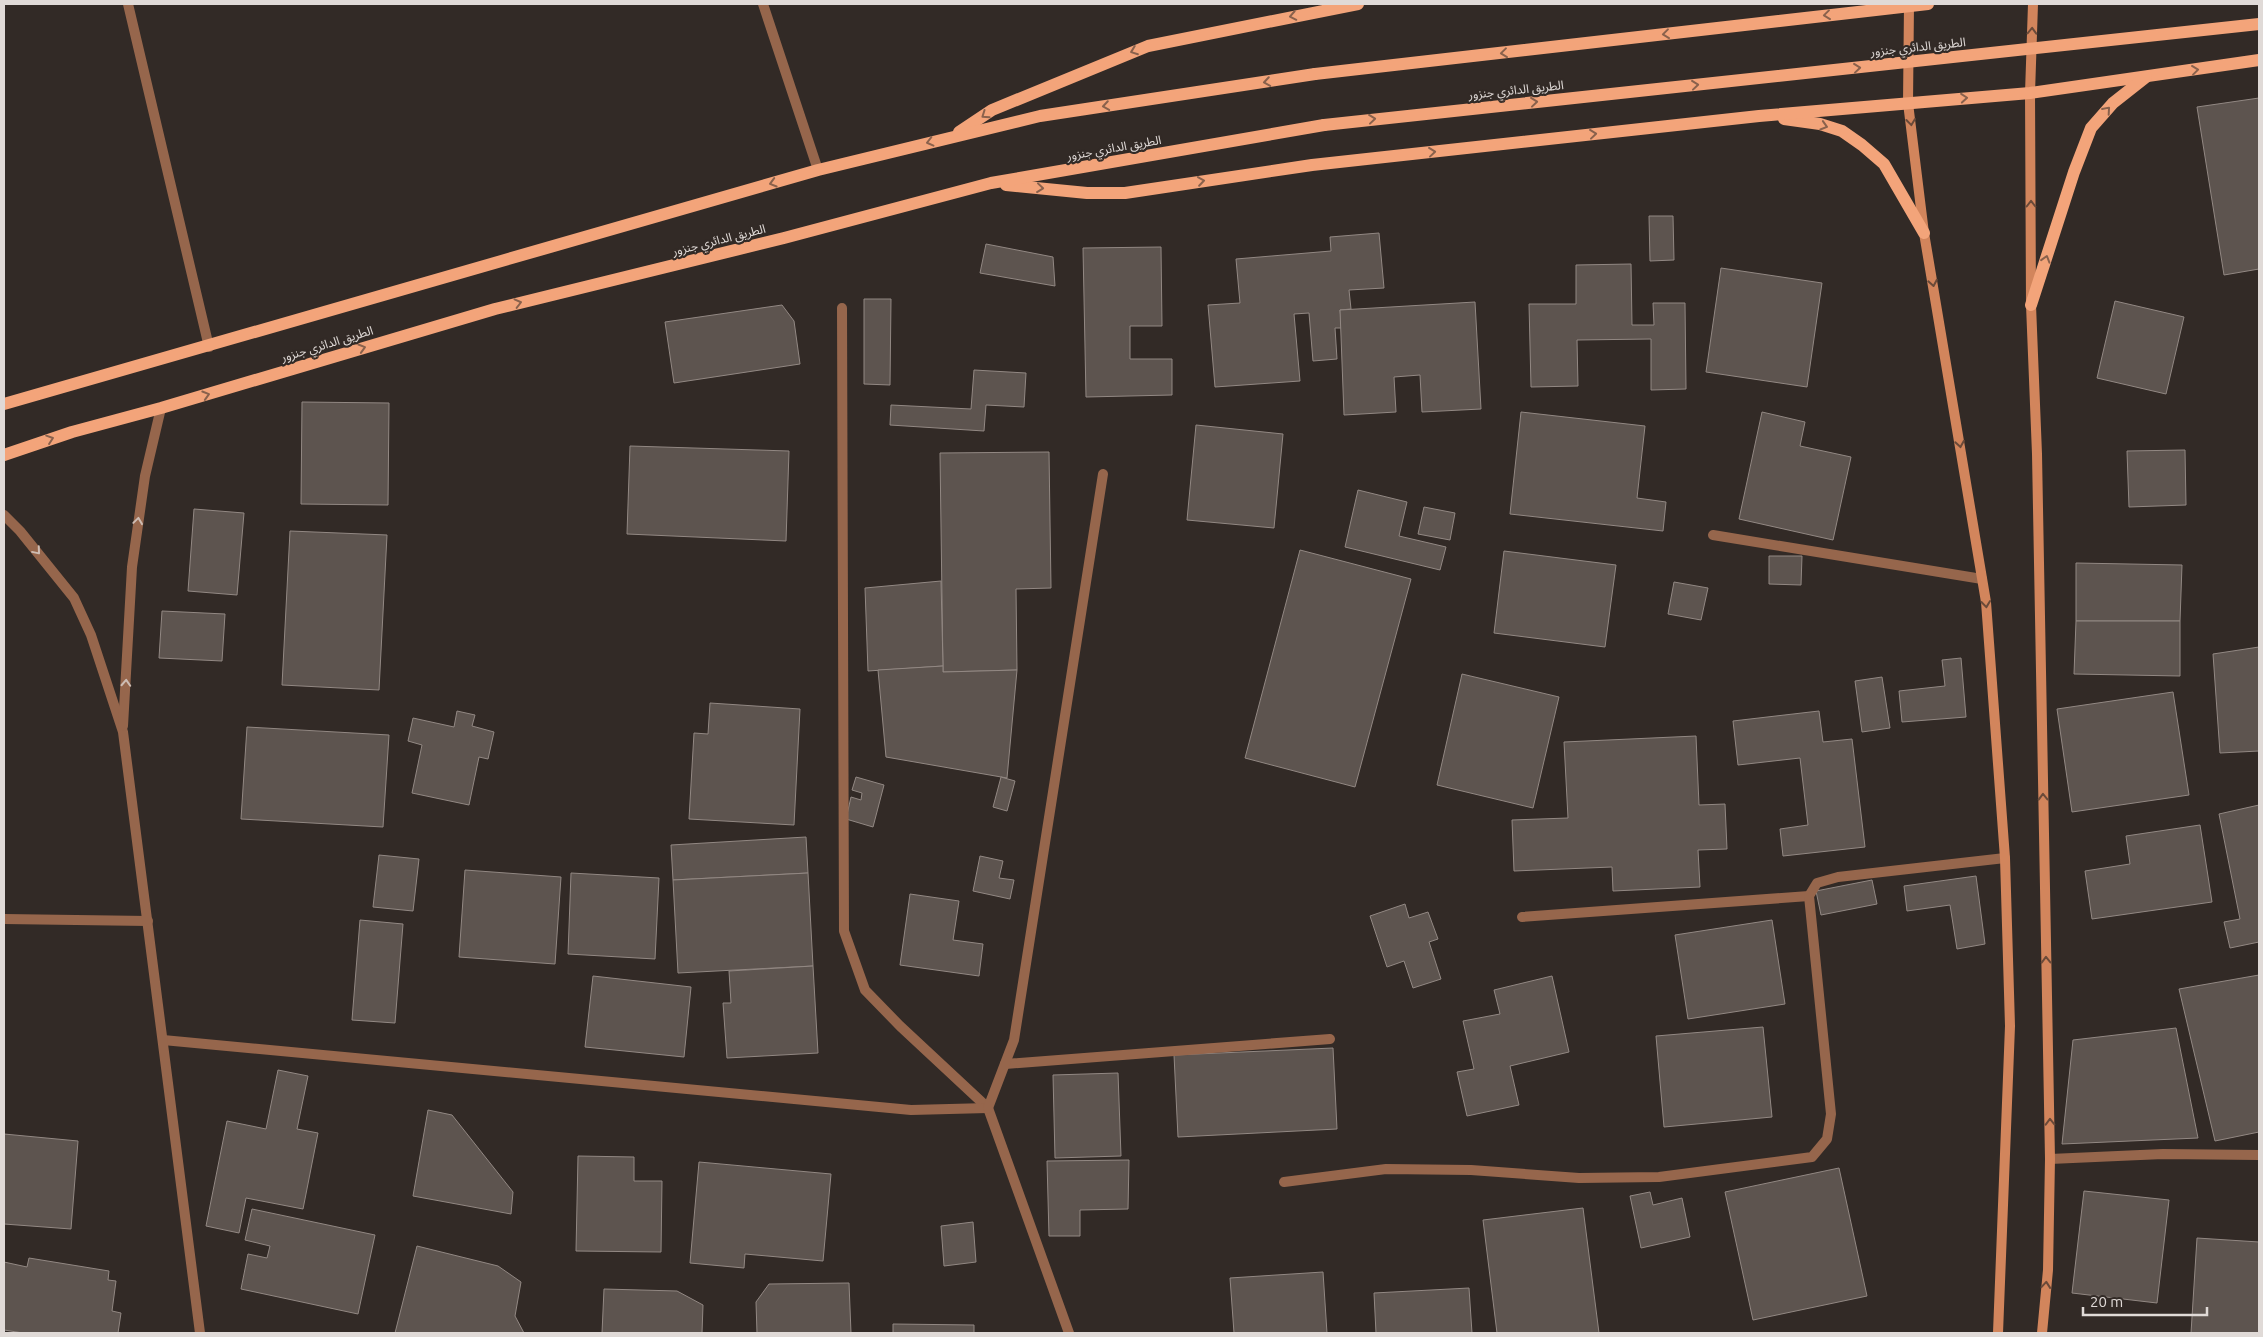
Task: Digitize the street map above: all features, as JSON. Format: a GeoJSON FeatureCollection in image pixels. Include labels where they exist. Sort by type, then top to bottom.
{"type":"FeatureCollection","features":[{"type":"Feature","properties":{"kind":"main road"},"geometry":{"type":"LineString","coordinates":[[953,136],[992,110],[1148,46],[1358,4]]}},
{"type":"Feature","properties":{"kind":"main road"},"geometry":{"type":"LineString","coordinates":[[1909,4],[1908,103],[1924,233],[1986,602],[2005,858],[2010,1026],[1998,1333]]}},
{"type":"Feature","properties":{"kind":"main road"},"geometry":{"type":"LineString","coordinates":[[4,404],[818,170],[1040,116],[1315,74],[1928,4]]}},
{"type":"Feature","properties":{"kind":"main road"},"geometry":{"type":"LineString","coordinates":[[2034,4],[2030,93],[2031,305],[2037,464],[2050,1159],[2048,1270],[2042,1333]]}},
{"type":"Feature","properties":{"kind":"main road","name":"الطريق الدائري جنزور"},"geometry":{"type":"LineString","coordinates":[[4,455],[72,432],[161,408],[495,309],[784,238],[991,183],[1324,125],[2259,24]]}},
{"type":"Feature","properties":{"kind":"main road"},"geometry":{"type":"LineString","coordinates":[[991,183],[1087,193],[1125,193],[1312,165],[1759,116],[2030,93],[2259,60]]}},
{"type":"Feature","properties":{"kind":"main road"},"geometry":{"type":"LineString","coordinates":[[2031,305],[2074,172],[2091,128],[2113,103],[2147,76]]}},
{"type":"Feature","properties":{"kind":"main road"},"geometry":{"type":"LineString","coordinates":[[1759,116],[1820,124],[1842,131],[1862,145],[1884,164],[1924,233]]}},
{"type":"Feature","properties":{"kind":"street"},"geometry":{"type":"LineString","coordinates":[[128,4],[209,346]]}},
{"type":"Feature","properties":{"kind":"street"},"geometry":{"type":"LineString","coordinates":[[763,4],[818,170]]}},
{"type":"Feature","properties":{"kind":"street"},"geometry":{"type":"LineString","coordinates":[[842,308],[844,931],[865,990],[900,1026],[988,1108],[1069,1333]]}},
{"type":"Feature","properties":{"kind":"street"},"geometry":{"type":"LineString","coordinates":[[161,408],[146,476],[132,567],[123,732],[200,1333]]}},
{"type":"Feature","properties":{"kind":"street"},"geometry":{"type":"LineString","coordinates":[[988,1108],[1014,1040],[1104,474]]}},
{"type":"Feature","properties":{"kind":"street"},"geometry":{"type":"LineString","coordinates":[[4,515],[20,531],[74,598],[91,635],[123,732]]}},
{"type":"Feature","properties":{"kind":"street"},"geometry":{"type":"LineString","coordinates":[[1714,535],[1982,579]]}},
{"type":"Feature","properties":{"kind":"street"},"geometry":{"type":"LineString","coordinates":[[1284,1182],[1386,1169],[1471,1170],[1579,1178],[1659,1177],[1812,1157],[1827,1139],[1831,1114],[1809,896],[1817,883],[1838,877],[2005,858]]}},
{"type":"Feature","properties":{"kind":"street"},"geometry":{"type":"LineString","coordinates":[[1522,917],[1809,896]]}},
{"type":"Feature","properties":{"kind":"street"},"geometry":{"type":"LineString","coordinates":[[4,919],[148,921]]}},
{"type":"Feature","properties":{"kind":"street"},"geometry":{"type":"LineString","coordinates":[[1005,1064],[1330,1039]]}},
{"type":"Feature","properties":{"kind":"street"},"geometry":{"type":"LineString","coordinates":[[163,1040],[911,1110],[988,1108]]}},
{"type":"Feature","properties":{"kind":"street"},"geometry":{"type":"LineString","coordinates":[[2050,1159],[2163,1154],[2259,1155]]}},
{"type":"Feature","properties":{"kind":"building"},"geometry":{"type":"Polygon","coordinates":[[[2259,98],[2259,269],[2224,275],[2197,107],[2259,98]]]}},
{"type":"Feature","properties":{"kind":"building"},"geometry":{"type":"Polygon","coordinates":[[[1649,216],[1673,216],[1674,260],[1650,261],[1649,216]]]}},
{"type":"Feature","properties":{"kind":"building"},"geometry":{"type":"Polygon","coordinates":[[[1379,233],[1384,288],[1349,290],[1351,309],[1340,310],[1342,328],[1335,328],[1337,359],[1313,361],[1309,313],[1294,314],[1300,381],[1215,387],[1208,305],[1240,303],[1236,259],[1331,251],[1330,237],[1379,233]]]}},
{"type":"Feature","properties":{"kind":"building"},"geometry":{"type":"Polygon","coordinates":[[[986,244],[1053,257],[1055,286],[980,273],[986,244]]]}},
{"type":"Feature","properties":{"kind":"building"},"geometry":{"type":"Polygon","coordinates":[[[1161,247],[1162,326],[1130,326],[1130,359],[1172,359],[1172,395],[1086,397],[1083,248],[1161,247]]]}},
{"type":"Feature","properties":{"kind":"building"},"geometry":{"type":"Polygon","coordinates":[[[1631,264],[1632,325],[1654,325],[1653,303],[1685,303],[1686,389],[1651,390],[1651,339],[1577,340],[1578,386],[1531,387],[1529,304],[1576,304],[1576,265],[1631,264]]]}},
{"type":"Feature","properties":{"kind":"building"},"geometry":{"type":"Polygon","coordinates":[[[1721,268],[1822,283],[1807,387],[1706,372],[1721,268]]]}},
{"type":"Feature","properties":{"kind":"building"},"geometry":{"type":"Polygon","coordinates":[[[864,299],[891,299],[890,385],[864,384],[864,299]]]}},
{"type":"Feature","properties":{"kind":"building"},"geometry":{"type":"Polygon","coordinates":[[[2115,301],[2184,317],[2166,394],[2097,378],[2115,301]]]}},
{"type":"Feature","properties":{"kind":"building"},"geometry":{"type":"Polygon","coordinates":[[[1475,302],[1481,409],[1422,412],[1420,375],[1394,377],[1396,412],[1344,415],[1340,310],[1475,302]]]}},
{"type":"Feature","properties":{"kind":"building"},"geometry":{"type":"Polygon","coordinates":[[[782,305],[794,321],[800,364],[674,383],[665,322],[782,305]]]}},
{"type":"Feature","properties":{"kind":"building"},"geometry":{"type":"Polygon","coordinates":[[[974,370],[1026,373],[1024,407],[986,405],[984,431],[890,425],[891,405],[971,409],[974,370]]]}},
{"type":"Feature","properties":{"kind":"building"},"geometry":{"type":"Polygon","coordinates":[[[302,402],[389,403],[388,505],[301,504],[302,402]]]}},
{"type":"Feature","properties":{"kind":"building"},"geometry":{"type":"Polygon","coordinates":[[[1521,412],[1645,426],[1637,498],[1666,502],[1663,531],[1510,514],[1521,412]]]}},
{"type":"Feature","properties":{"kind":"building"},"geometry":{"type":"Polygon","coordinates":[[[1762,412],[1805,422],[1800,446],[1851,457],[1833,540],[1739,519],[1762,412]]]}},
{"type":"Feature","properties":{"kind":"building"},"geometry":{"type":"Polygon","coordinates":[[[1196,425],[1283,434],[1274,528],[1187,520],[1196,425]]]}},
{"type":"Feature","properties":{"kind":"building"},"geometry":{"type":"Polygon","coordinates":[[[630,446],[789,451],[786,541],[627,534],[630,446]]]}},
{"type":"Feature","properties":{"kind":"building"},"geometry":{"type":"Polygon","coordinates":[[[2185,450],[2186,505],[2129,507],[2127,451],[2185,450]]]}},
{"type":"Feature","properties":{"kind":"building"},"geometry":{"type":"Polygon","coordinates":[[[1049,452],[1051,588],[1016,589],[1017,670],[943,672],[940,453],[1049,452]]]}},
{"type":"Feature","properties":{"kind":"building"},"geometry":{"type":"Polygon","coordinates":[[[1358,490],[1407,502],[1399,536],[1446,547],[1440,570],[1345,547],[1358,490]]]}},
{"type":"Feature","properties":{"kind":"building"},"geometry":{"type":"Polygon","coordinates":[[[1424,507],[1455,513],[1450,540],[1418,534],[1424,507]]]}},
{"type":"Feature","properties":{"kind":"building"},"geometry":{"type":"Polygon","coordinates":[[[194,509],[244,513],[237,595],[188,591],[194,509]]]}},
{"type":"Feature","properties":{"kind":"building"},"geometry":{"type":"Polygon","coordinates":[[[290,531],[387,535],[379,690],[282,685],[290,531]]]}},
{"type":"Feature","properties":{"kind":"building"},"geometry":{"type":"Polygon","coordinates":[[[1300,550],[1411,579],[1355,787],[1245,758],[1300,550]]]}},
{"type":"Feature","properties":{"kind":"building"},"geometry":{"type":"Polygon","coordinates":[[[1504,551],[1616,565],[1605,647],[1494,633],[1504,551]]]}},
{"type":"Feature","properties":{"kind":"building"},"geometry":{"type":"Polygon","coordinates":[[[1769,556],[1802,556],[1801,585],[1769,584],[1769,556]]]}},
{"type":"Feature","properties":{"kind":"building"},"geometry":{"type":"Polygon","coordinates":[[[2076,563],[2182,565],[2180,621],[2076,621],[2076,563]]]}},
{"type":"Feature","properties":{"kind":"building"},"geometry":{"type":"Polygon","coordinates":[[[941,581],[943,666],[868,671],[865,588],[941,581]]]}},
{"type":"Feature","properties":{"kind":"building"},"geometry":{"type":"Polygon","coordinates":[[[1674,582],[1708,588],[1701,620],[1668,614],[1674,582]]]}},
{"type":"Feature","properties":{"kind":"building"},"geometry":{"type":"Polygon","coordinates":[[[162,611],[225,614],[222,661],[159,658],[162,611]]]}},
{"type":"Feature","properties":{"kind":"building"},"geometry":{"type":"Polygon","coordinates":[[[2076,621],[2180,621],[2180,676],[2074,674],[2076,621]]]}},
{"type":"Feature","properties":{"kind":"building"},"geometry":{"type":"Polygon","coordinates":[[[2259,647],[2259,751],[2220,753],[2213,654],[2259,647]]]}},
{"type":"Feature","properties":{"kind":"building"},"geometry":{"type":"Polygon","coordinates":[[[1961,658],[1966,717],[1902,722],[1899,691],[1945,686],[1942,660],[1961,658]]]}},
{"type":"Feature","properties":{"kind":"building"},"geometry":{"type":"Polygon","coordinates":[[[943,666],[943,672],[1017,670],[1007,778],[886,757],[878,670],[943,666]]]}},
{"type":"Feature","properties":{"kind":"building"},"geometry":{"type":"Polygon","coordinates":[[[1462,674],[1559,697],[1533,808],[1437,785],[1462,674]]]}},
{"type":"Feature","properties":{"kind":"building"},"geometry":{"type":"Polygon","coordinates":[[[1882,677],[1890,728],[1862,732],[1855,681],[1882,677]]]}},
{"type":"Feature","properties":{"kind":"building"},"geometry":{"type":"Polygon","coordinates":[[[2173,692],[2189,795],[2072,812],[2057,709],[2173,692]]]}},
{"type":"Feature","properties":{"kind":"building"},"geometry":{"type":"Polygon","coordinates":[[[710,703],[800,709],[794,825],[689,819],[694,733],[708,734],[710,703]]]}},
{"type":"Feature","properties":{"kind":"building"},"geometry":{"type":"Polygon","coordinates":[[[457,711],[475,715],[472,726],[494,732],[488,759],[479,757],[469,805],[412,793],[422,745],[408,741],[413,718],[454,727],[457,711]]]}},
{"type":"Feature","properties":{"kind":"building"},"geometry":{"type":"Polygon","coordinates":[[[1819,711],[1823,742],[1852,739],[1865,847],[1783,856],[1780,829],[1808,825],[1800,758],[1738,765],[1733,721],[1819,711]]]}},
{"type":"Feature","properties":{"kind":"building"},"geometry":{"type":"Polygon","coordinates":[[[247,727],[389,735],[383,827],[241,819],[247,727]]]}},
{"type":"Feature","properties":{"kind":"building"},"geometry":{"type":"Polygon","coordinates":[[[1696,736],[1699,805],[1725,804],[1727,849],[1698,850],[1700,887],[1613,891],[1612,867],[1514,871],[1512,820],[1568,818],[1564,742],[1696,736]]]}},
{"type":"Feature","properties":{"kind":"building"},"geometry":{"type":"Polygon","coordinates":[[[856,777],[884,785],[873,827],[846,819],[851,797],[861,800],[862,793],[852,790],[856,777]]]}},
{"type":"Feature","properties":{"kind":"building"},"geometry":{"type":"Polygon","coordinates":[[[1001,777],[1015,781],[1007,811],[993,807],[1001,777]]]}},
{"type":"Feature","properties":{"kind":"building"},"geometry":{"type":"Polygon","coordinates":[[[2259,805],[2259,942],[2230,948],[2224,922],[2240,919],[2219,814],[2259,805]]]}},
{"type":"Feature","properties":{"kind":"building"},"geometry":{"type":"Polygon","coordinates":[[[2200,825],[2212,902],[2092,919],[2085,871],[2130,864],[2126,836],[2200,825]]]}},
{"type":"Feature","properties":{"kind":"building"},"geometry":{"type":"Polygon","coordinates":[[[806,837],[808,873],[673,880],[671,845],[806,837]]]}},
{"type":"Feature","properties":{"kind":"building"},"geometry":{"type":"Polygon","coordinates":[[[379,855],[419,859],[413,911],[373,907],[379,855]]]}},
{"type":"Feature","properties":{"kind":"building"},"geometry":{"type":"Polygon","coordinates":[[[980,856],[1003,861],[999,878],[1014,880],[1010,899],[973,891],[980,856]]]}},
{"type":"Feature","properties":{"kind":"building"},"geometry":{"type":"Polygon","coordinates":[[[465,870],[561,877],[555,964],[459,957],[465,870]]]}},
{"type":"Feature","properties":{"kind":"building"},"geometry":{"type":"Polygon","coordinates":[[[571,873],[659,878],[655,959],[568,954],[571,873]]]}},
{"type":"Feature","properties":{"kind":"building"},"geometry":{"type":"Polygon","coordinates":[[[808,873],[813,966],[678,973],[673,880],[808,873]]]}},
{"type":"Feature","properties":{"kind":"building"},"geometry":{"type":"Polygon","coordinates":[[[1976,876],[1985,944],[1957,949],[1950,905],[1907,911],[1904,886],[1976,876]]]}},
{"type":"Feature","properties":{"kind":"building"},"geometry":{"type":"Polygon","coordinates":[[[1872,880],[1877,904],[1821,915],[1816,891],[1872,880]]]}},
{"type":"Feature","properties":{"kind":"building"},"geometry":{"type":"Polygon","coordinates":[[[910,894],[959,901],[953,940],[983,944],[979,976],[900,965],[910,894]]]}},
{"type":"Feature","properties":{"kind":"building"},"geometry":{"type":"Polygon","coordinates":[[[1405,904],[1409,918],[1428,912],[1438,939],[1429,942],[1441,979],[1413,988],[1404,961],[1387,967],[1370,916],[1405,904]]]}},
{"type":"Feature","properties":{"kind":"building"},"geometry":{"type":"Polygon","coordinates":[[[360,920],[403,924],[395,1023],[352,1020],[360,920]]]}},
{"type":"Feature","properties":{"kind":"building"},"geometry":{"type":"Polygon","coordinates":[[[1772,920],[1785,1004],[1688,1019],[1675,935],[1772,920]]]}},
{"type":"Feature","properties":{"kind":"building"},"geometry":{"type":"Polygon","coordinates":[[[813,966],[818,1053],[727,1058],[723,1003],[731,1003],[729,971],[813,966]]]}},
{"type":"Feature","properties":{"kind":"building"},"geometry":{"type":"Polygon","coordinates":[[[2259,975],[2259,1132],[2215,1141],[2179,989],[2259,975]]]}},
{"type":"Feature","properties":{"kind":"building"},"geometry":{"type":"Polygon","coordinates":[[[593,976],[691,987],[684,1057],[585,1047],[593,976]]]}},
{"type":"Feature","properties":{"kind":"building"},"geometry":{"type":"Polygon","coordinates":[[[1552,976],[1569,1052],[1510,1066],[1519,1105],[1467,1116],[1457,1072],[1474,1069],[1463,1021],[1500,1014],[1494,990],[1552,976]]]}},
{"type":"Feature","properties":{"kind":"building"},"geometry":{"type":"Polygon","coordinates":[[[1763,1027],[1772,1117],[1664,1127],[1656,1036],[1763,1027]]]}},
{"type":"Feature","properties":{"kind":"building"},"geometry":{"type":"Polygon","coordinates":[[[2176,1028],[2198,1138],[2062,1144],[2073,1040],[2176,1028]]]}},
{"type":"Feature","properties":{"kind":"building"},"geometry":{"type":"Polygon","coordinates":[[[1333,1048],[1337,1129],[1178,1137],[1174,1055],[1333,1048]]]}},
{"type":"Feature","properties":{"kind":"building"},"geometry":{"type":"Polygon","coordinates":[[[278,1070],[308,1076],[297,1129],[318,1133],[303,1209],[246,1198],[239,1233],[206,1226],[227,1121],[266,1129],[278,1070]]]}},
{"type":"Feature","properties":{"kind":"building"},"geometry":{"type":"Polygon","coordinates":[[[1118,1073],[1121,1156],[1055,1158],[1053,1075],[1118,1073]]]}},
{"type":"Feature","properties":{"kind":"building"},"geometry":{"type":"Polygon","coordinates":[[[428,1110],[452,1115],[513,1192],[511,1214],[413,1196],[428,1110]]]}},
{"type":"Feature","properties":{"kind":"building"},"geometry":{"type":"Polygon","coordinates":[[[4,1134],[78,1141],[71,1229],[4,1224],[4,1134]]]}},
{"type":"Feature","properties":{"kind":"building"},"geometry":{"type":"Polygon","coordinates":[[[578,1156],[634,1157],[634,1181],[662,1181],[661,1252],[576,1251],[578,1156]]]}},
{"type":"Feature","properties":{"kind":"building"},"geometry":{"type":"Polygon","coordinates":[[[1129,1160],[1128,1209],[1080,1210],[1080,1236],[1049,1236],[1047,1161],[1129,1160]]]}},
{"type":"Feature","properties":{"kind":"building"},"geometry":{"type":"Polygon","coordinates":[[[699,1162],[831,1174],[823,1261],[745,1254],[744,1268],[690,1263],[699,1162]]]}},
{"type":"Feature","properties":{"kind":"building"},"geometry":{"type":"Polygon","coordinates":[[[1839,1168],[1867,1296],[1753,1320],[1725,1192],[1839,1168]]]}},
{"type":"Feature","properties":{"kind":"building"},"geometry":{"type":"Polygon","coordinates":[[[2084,1191],[2169,1200],[2157,1303],[2072,1293],[2084,1191]]]}},
{"type":"Feature","properties":{"kind":"building"},"geometry":{"type":"Polygon","coordinates":[[[1650,1192],[1653,1205],[1682,1198],[1690,1237],[1641,1248],[1630,1196],[1650,1192]]]}},
{"type":"Feature","properties":{"kind":"building"},"geometry":{"type":"Polygon","coordinates":[[[1583,1208],[1599,1333],[1497,1333],[1483,1220],[1583,1208]]]}},
{"type":"Feature","properties":{"kind":"building"},"geometry":{"type":"Polygon","coordinates":[[[252,1209],[375,1235],[358,1314],[241,1289],[248,1254],[267,1258],[270,1246],[245,1240],[252,1209]]]}},
{"type":"Feature","properties":{"kind":"building"},"geometry":{"type":"Polygon","coordinates":[[[973,1222],[976,1262],[944,1266],[941,1226],[973,1222]]]}},
{"type":"Feature","properties":{"kind":"building"},"geometry":{"type":"Polygon","coordinates":[[[2197,1238],[2259,1242],[2259,1333],[2191,1333],[2197,1238]]]}},
{"type":"Feature","properties":{"kind":"building"},"geometry":{"type":"Polygon","coordinates":[[[417,1246],[498,1266],[521,1282],[515,1316],[524,1333],[395,1333],[417,1246]]]}},
{"type":"Feature","properties":{"kind":"building"},"geometry":{"type":"Polygon","coordinates":[[[29,1258],[109,1271],[108,1280],[116,1281],[112,1311],[121,1313],[118,1333],[23,1333],[4,1330],[4,1262],[27,1267],[29,1258]]]}},
{"type":"Feature","properties":{"kind":"building"},"geometry":{"type":"Polygon","coordinates":[[[1323,1272],[1327,1333],[1234,1333],[1230,1278],[1323,1272]]]}},
{"type":"Feature","properties":{"kind":"building"},"geometry":{"type":"Polygon","coordinates":[[[849,1283],[851,1333],[757,1333],[756,1302],[769,1284],[849,1283]]]}},
{"type":"Feature","properties":{"kind":"building"},"geometry":{"type":"Polygon","coordinates":[[[1469,1288],[1472,1333],[1376,1333],[1374,1293],[1469,1288]]]}},
{"type":"Feature","properties":{"kind":"building"},"geometry":{"type":"Polygon","coordinates":[[[604,1289],[677,1291],[703,1305],[702,1333],[602,1333],[604,1289]]]}},
{"type":"Feature","properties":{"kind":"building"},"geometry":{"type":"Polygon","coordinates":[[[893,1324],[974,1325],[974,1333],[893,1333],[893,1324]]]}}]}
